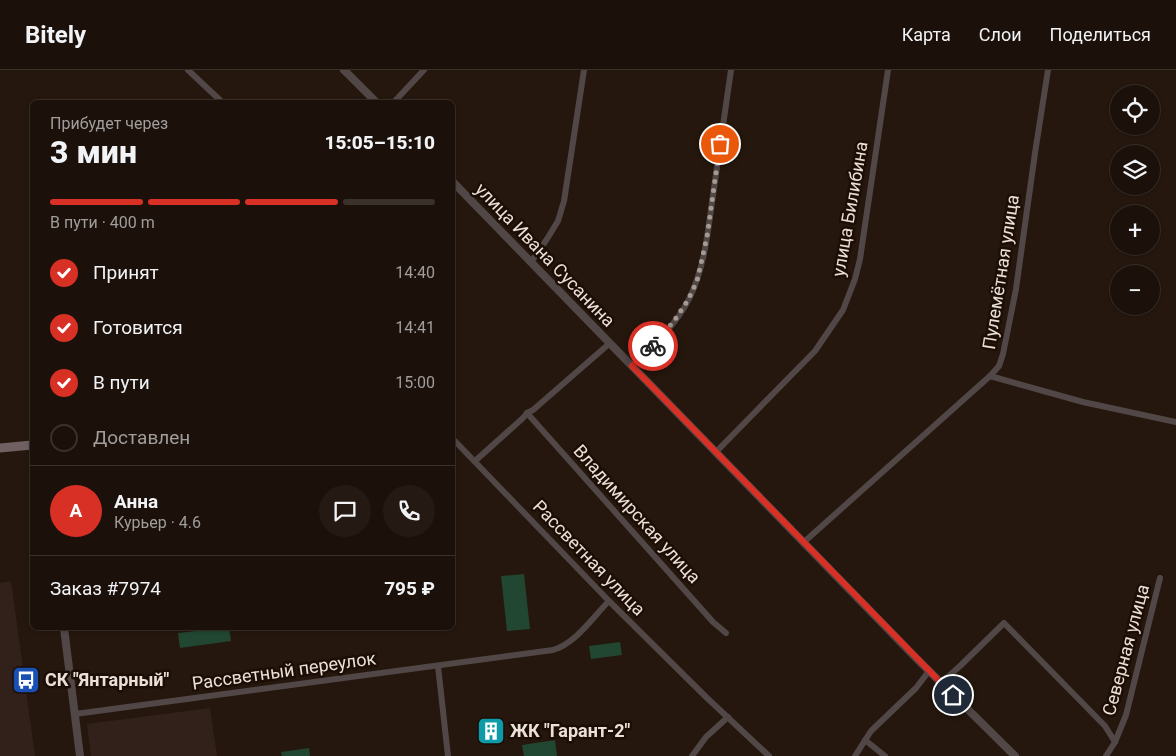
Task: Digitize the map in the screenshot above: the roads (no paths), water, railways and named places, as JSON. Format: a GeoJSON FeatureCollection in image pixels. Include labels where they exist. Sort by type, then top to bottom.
{"type":"FeatureCollection","features":[{"type":"Feature","properties":{"kind":"main road"},"geometry":{"type":"LineString","coordinates":[[0,448],[30,445]]}},
{"type":"Feature","properties":{"kind":"street"},"geometry":{"type":"LineString","coordinates":[[188,70],[220,100]]}},
{"type":"Feature","properties":{"kind":"street"},"geometry":{"type":"LineString","coordinates":[[344,70],[374,100]]}},
{"type":"Feature","properties":{"kind":"street"},"geometry":{"type":"LineString","coordinates":[[396,100],[424,70]]}},
{"type":"Feature","properties":{"kind":"street"},"geometry":{"type":"LineString","coordinates":[[531,262],[548,240],[558,221],[564,201],[584,70]]}},
{"type":"Feature","properties":{"kind":"street"},"geometry":{"type":"LineString","coordinates":[[632,366],[652,347],[674,321],[688,300],[697,281],[707,237],[731,70]]}},
{"type":"Feature","properties":{"kind":"street","name":"улица Билибина"},"geometry":{"type":"LineString","coordinates":[[716,452],[814,351],[843,310],[855,280],[860,259],[888,70]]}},
{"type":"Feature","properties":{"kind":"street","name":"Пулемётная улица"},"geometry":{"type":"LineString","coordinates":[[804,542],[999,366],[1004,354],[1016,288],[1048,70]]}},
{"type":"Feature","properties":{"kind":"street","name":"улица Ивана Сусанина"},"geometry":{"type":"LineString","coordinates":[[455,184],[929,672],[1015,756]]}},
{"type":"Feature","properties":{"kind":"street"},"geometry":{"type":"LineString","coordinates":[[475,461],[527,413],[533,410],[610,343]]}},
{"type":"Feature","properties":{"kind":"street"},"geometry":{"type":"LineString","coordinates":[[990,376],[1083,402],[1176,422]]}},
{"type":"Feature","properties":{"kind":"street","name":"Владимирская улица"},"geometry":{"type":"LineString","coordinates":[[527,413],[707,615],[726,633]]}},
{"type":"Feature","properties":{"kind":"street","name":"Рассветная улица"},"geometry":{"type":"LineString","coordinates":[[455,441],[609,601],[768,756]]}},
{"type":"Feature","properties":{"kind":"street","name":"Северная улица"},"geometry":{"type":"LineString","coordinates":[[1106,756],[1115,742],[1126,715],[1160,578]]}},
{"type":"Feature","properties":{"kind":"street","name":"Рассветный переулок"},"geometry":{"type":"LineString","coordinates":[[75,714],[553,650],[573,640],[609,601]]}},
{"type":"Feature","properties":{"kind":"street"},"geometry":{"type":"LineString","coordinates":[[941,683],[1004,623],[1105,726],[1115,742]]}},
{"type":"Feature","properties":{"kind":"street"},"geometry":{"type":"LineString","coordinates":[[64,630],[80,756]]}},
{"type":"Feature","properties":{"kind":"street"},"geometry":{"type":"LineString","coordinates":[[438,666],[448,756]]}},
{"type":"Feature","properties":{"kind":"street"},"geometry":{"type":"LineString","coordinates":[[855,756],[871,731],[916,688],[929,672]]}},
{"type":"Feature","properties":{"kind":"street"},"geometry":{"type":"LineString","coordinates":[[692,756],[706,737],[728,717]]}},
{"type":"Feature","properties":{"kind":"street"},"geometry":{"type":"LineString","coordinates":[[865,740],[885,756]]}},
{"type":"Feature","properties":{"kind":"place","name":"СК \"Янтарный\""},"geometry":{"type":"Point","coordinates":[26,680]}},
{"type":"Feature","properties":{"kind":"place","name":"ЖК \"Гарант-2\""},"geometry":{"type":"Point","coordinates":[491,731]}}]}
